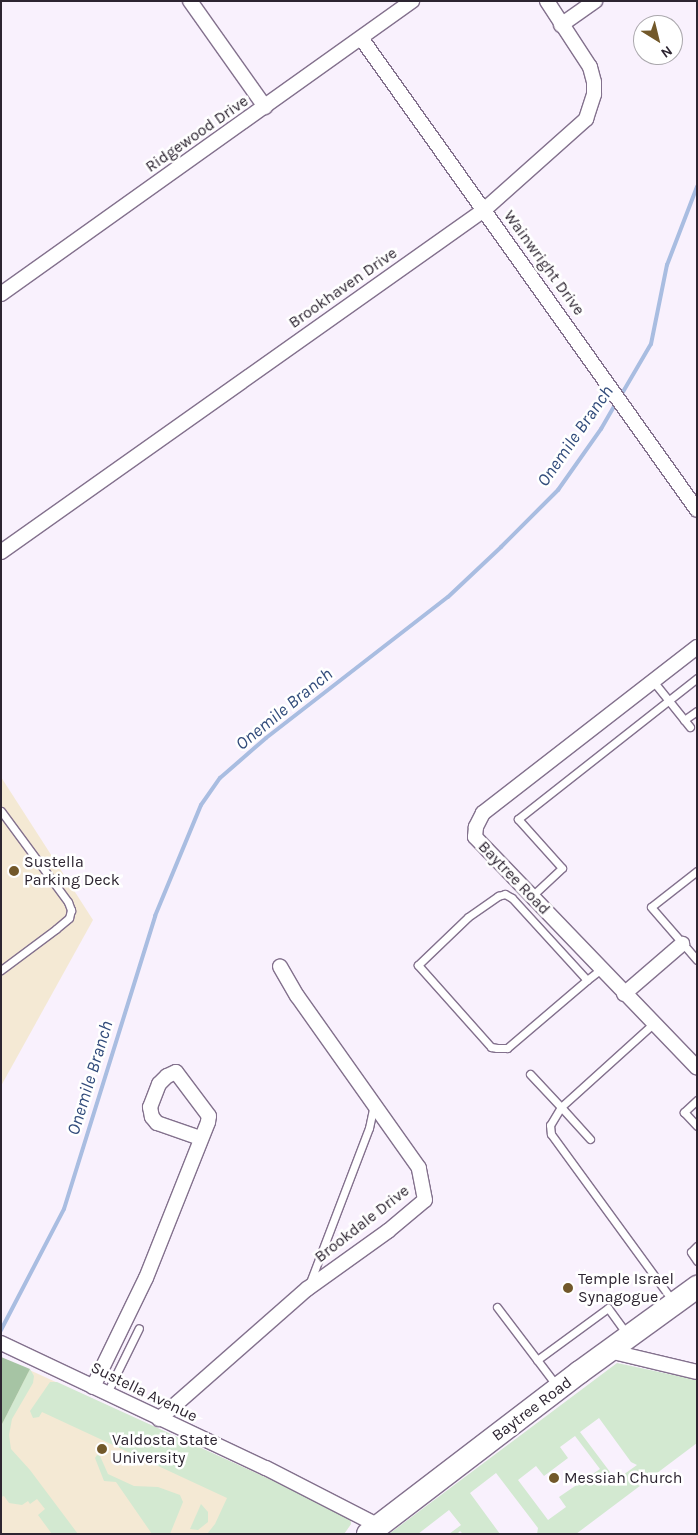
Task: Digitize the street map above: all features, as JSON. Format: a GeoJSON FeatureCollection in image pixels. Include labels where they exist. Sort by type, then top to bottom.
{"type":"FeatureCollection","features":[{"type":"Feature","properties":{"kind":"main road","name":"Baytree Road"},"geometry":{"type":"LineString","coordinates":[[374,1530],[609,1351],[697,1287]]}},
{"type":"Feature","properties":{"kind":"street"},"geometry":{"type":"LineString","coordinates":[[190,1],[265,107]]}},
{"type":"Feature","properties":{"kind":"street","name":"Ridgewood Drive"},"geometry":{"type":"LineString","coordinates":[[2,291],[265,107],[412,1]]}},
{"type":"Feature","properties":{"kind":"street","name":"Brookhaven Drive"},"geometry":{"type":"LineString","coordinates":[[2,552],[484,210],[586,119],[590,108],[594,82],[590,67],[546,1]]}},
{"type":"Feature","properties":{"kind":"street"},"geometry":{"type":"LineString","coordinates":[[562,25],[595,1]]}},
{"type":"Feature","properties":{"kind":"street","name":"Wainwright Drive"},"geometry":{"type":"LineString","coordinates":[[361,38],[697,510]]}},
{"type":"Feature","properties":{"kind":"street","name":"Baytree Road"},"geometry":{"type":"LineString","coordinates":[[697,647],[483,814],[476,827],[475,837],[697,1068]]}},
{"type":"Feature","properties":{"kind":"street"},"geometry":{"type":"LineString","coordinates":[[624,994],[682,944]]}},
{"type":"Feature","properties":{"kind":"street","name":"Brookdale Drive"},"geometry":{"type":"LineString","coordinates":[[159,1419],[307,1289],[388,1231],[425,1200],[419,1168],[297,996],[280,967]]}},
{"type":"Feature","properties":{"kind":"street"},"geometry":{"type":"LineString","coordinates":[[93,1387],[146,1278],[209,1116],[176,1072],[167,1076],[159,1084],[150,1107],[152,1117],[157,1123],[200,1138]]}},
{"type":"Feature","properties":{"kind":"street","name":"Sustella Avenue"},"geometry":{"type":"LineString","coordinates":[[1,1343],[266,1468],[374,1530]]}},
{"type":"Feature","properties":{"kind":"street"},"geometry":{"type":"LineString","coordinates":[[609,1351],[697,1372]]}},
{"type":"Feature","properties":{"kind":"lane"},"geometry":{"type":"LineString","coordinates":[[532,896],[562,868],[518,819],[697,678]]}},
{"type":"Feature","properties":{"kind":"lane"},"geometry":{"type":"LineString","coordinates":[[653,681],[690,727]]}},
{"type":"Feature","properties":{"kind":"lane"},"geometry":{"type":"LineString","coordinates":[[684,720],[697,711]]}},
{"type":"Feature","properties":{"kind":"lane"},"geometry":{"type":"LineString","coordinates":[[1,811],[68,902],[71,910],[68,918],[56,929],[1,970]]}},
{"type":"Feature","properties":{"kind":"lane"},"geometry":{"type":"LineString","coordinates":[[697,871],[651,907],[697,960]]}},
{"type":"Feature","properties":{"kind":"lane"},"geometry":{"type":"LineString","coordinates":[[587,980],[512,898],[506,894],[498,896],[468,917],[418,965],[491,1047],[497,1048],[507,1048],[601,969]]}},
{"type":"Feature","properties":{"kind":"lane"},"geometry":{"type":"LineString","coordinates":[[653,1024],[561,1107],[550,1125],[551,1134],[674,1304]]}},
{"type":"Feature","properties":{"kind":"lane"},"geometry":{"type":"LineString","coordinates":[[530,1074],[590,1139]]}},
{"type":"Feature","properties":{"kind":"lane"},"geometry":{"type":"LineString","coordinates":[[697,1100],[684,1112],[697,1126]]}},
{"type":"Feature","properties":{"kind":"lane"},"geometry":{"type":"LineString","coordinates":[[307,1289],[370,1128],[374,1105]]}},
{"type":"Feature","properties":{"kind":"lane"},"geometry":{"type":"LineString","coordinates":[[697,1246],[691,1252],[697,1262]]}},
{"type":"Feature","properties":{"kind":"lane"},"geometry":{"type":"LineString","coordinates":[[497,1307],[559,1389]]}},
{"type":"Feature","properties":{"kind":"lane"},"geometry":{"type":"LineString","coordinates":[[537,1360],[608,1308],[629,1337]]}},
{"type":"Feature","properties":{"kind":"lane"},"geometry":{"type":"LineString","coordinates":[[106,1394],[139,1328]]}},
{"type":"Feature","properties":{"kind":"shaded area"},"geometry":{"type":"Polygon","coordinates":[[[1,777],[93,920],[1,1086],[1,777]]]}},
{"type":"Feature","properties":{"kind":"shaded area","name":"Valdosta State University"},"geometry":{"type":"Polygon","coordinates":[[[1,1357],[350,1516],[351,1524],[344,1534],[1,1534],[1,1357]]]}},
{"type":"Feature","properties":{"kind":"green space"},"geometry":{"type":"Polygon","coordinates":[[[1,1357],[30,1369],[1,1426],[1,1357]]]}},
{"type":"Feature","properties":{"kind":"green space"},"geometry":{"type":"Polygon","coordinates":[[[617,1363],[697,1380],[697,1443],[576,1534],[537,1534],[538,1528],[496,1473],[470,1493],[500,1534],[463,1534],[460,1531],[457,1534],[449,1534],[461,1525],[449,1510],[418,1534],[389,1534],[617,1363]],[[599,1418],[580,1432],[616,1480],[637,1465],[631,1462],[599,1418]],[[575,1436],[560,1447],[568,1458],[544,1476],[536,1466],[518,1480],[548,1520],[566,1507],[559,1497],[600,1469],[575,1436]]]}},
{"type":"Feature","properties":{"kind":"green space"},"geometry":{"type":"Polygon","coordinates":[[[30,1369],[34,1376],[33,1383],[12,1419],[9,1435],[11,1449],[30,1470],[78,1534],[52,1534],[38,1515],[45,1509],[37,1499],[30,1504],[28,1501],[22,1505],[9,1503],[4,1496],[1,1497],[1,1426],[30,1369]]]}},
{"type":"Feature","properties":{"kind":"green space"},"geometry":{"type":"Polygon","coordinates":[[[50,1382],[57,1382],[350,1516],[351,1524],[344,1534],[207,1534],[215,1524],[227,1498],[42,1412],[39,1417],[33,1418],[30,1411],[50,1382]]]}},
{"type":"Feature","properties":{"kind":"green space"},"geometry":{"type":"Polygon","coordinates":[[[97,1455],[100,1456],[108,1474],[134,1486],[158,1487],[180,1495],[183,1502],[170,1534],[152,1534],[116,1482],[104,1481],[95,1458],[97,1455]]]}},
{"type":"Feature","properties":{"kind":"green space"},"geometry":{"type":"Polygon","coordinates":[[[201,1504],[208,1512],[208,1522],[198,1530],[190,1529],[201,1504]]]}},
{"type":"Feature","properties":{"kind":"waterway","name":"Onemile Branch"},"geometry":{"type":"LineString","coordinates":[[620,397],[651,344],[667,265],[697,187]]}},
{"type":"Feature","properties":{"kind":"waterway","name":"Onemile Branch"},"geometry":{"type":"LineString","coordinates":[[1,1330],[64,1209],[155,916],[201,805],[220,778],[266,738],[448,597],[501,547],[558,490],[601,429],[616,403]]}},
{"type":"Feature","properties":{"kind":"place","name":"Sustella Parking Deck"},"geometry":{"type":"Point","coordinates":[14,871]}},
{"type":"Feature","properties":{"kind":"place","name":"Temple Israel Synagogue"},"geometry":{"type":"Point","coordinates":[568,1288]}},
{"type":"Feature","properties":{"kind":"place","name":"Valdosta State University"},"geometry":{"type":"Point","coordinates":[102,1449]}},
{"type":"Feature","properties":{"kind":"place","name":"Messiah Church"},"geometry":{"type":"Point","coordinates":[554,1478]}}]}
